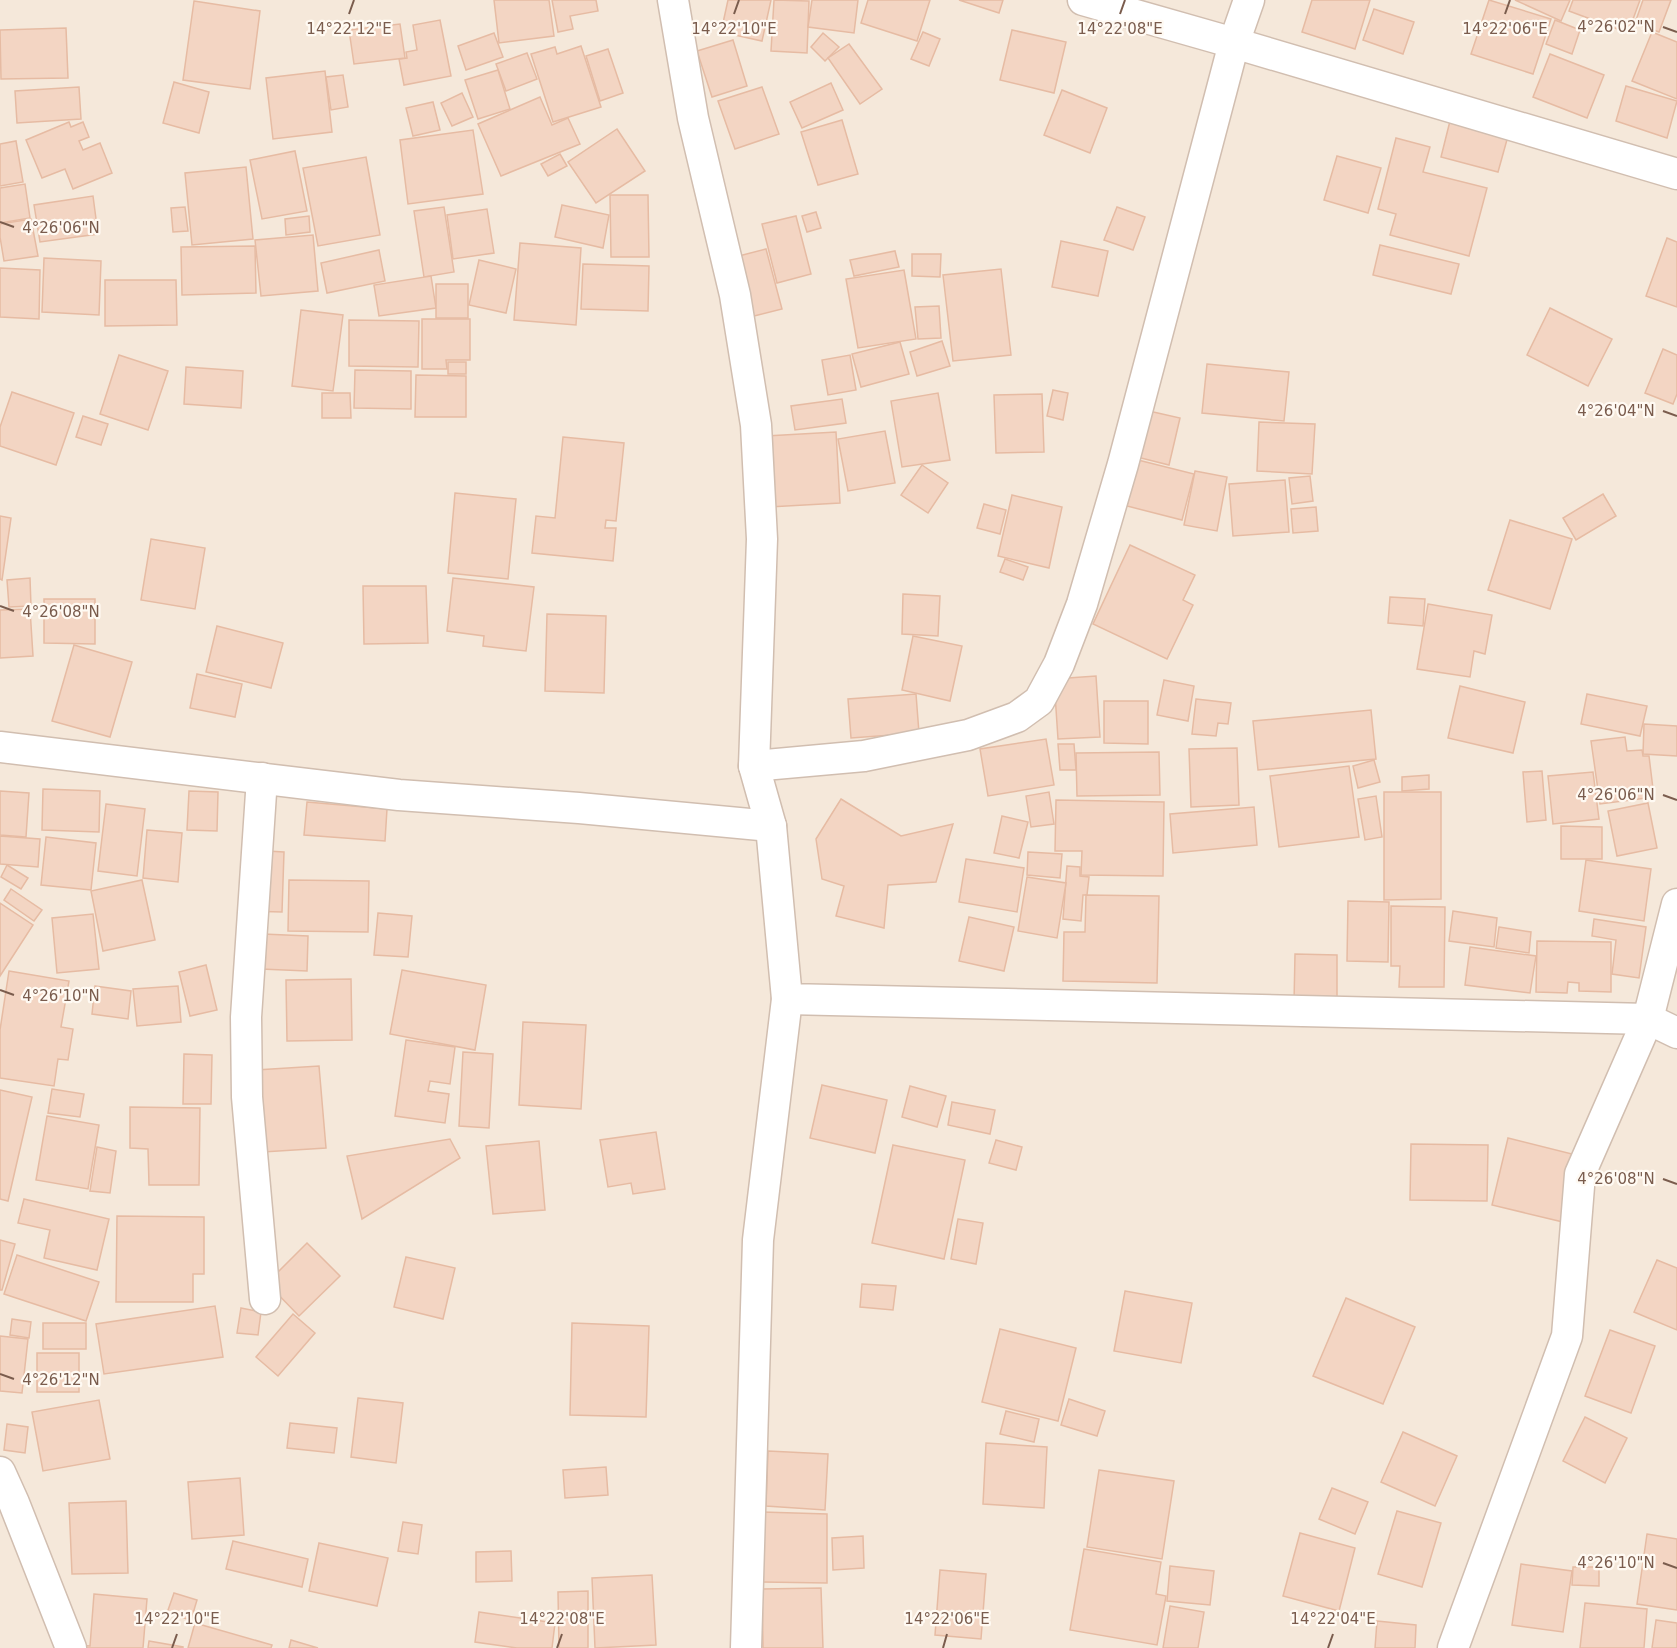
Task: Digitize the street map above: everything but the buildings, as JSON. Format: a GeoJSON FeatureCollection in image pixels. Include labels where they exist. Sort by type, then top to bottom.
{"type":"FeatureCollection","features":[{"type":"Feature","properties":{"kind":"street"},"geometry":{"type":"LineString","coordinates":[[673,0],[693,118],[735,294],[756,424],[762,539],[754,766],[771,826],[787,999],[758,1240],[746,1648]]}},
{"type":"Feature","properties":{"kind":"street"},"geometry":{"type":"LineString","coordinates":[[1083,0],[1677,174]]}},
{"type":"Feature","properties":{"kind":"street"},"geometry":{"type":"LineString","coordinates":[[754,766],[864,756],[968,735],[1017,717],[1039,701],[1059,664],[1085,593],[1123,464],[1234,43],[1249,0]]}},
{"type":"Feature","properties":{"kind":"street"},"geometry":{"type":"LineString","coordinates":[[0,747],[399,795],[579,808],[771,826]]}},
{"type":"Feature","properties":{"kind":"street"},"geometry":{"type":"LineString","coordinates":[[262,778],[246,1017],[247,1097],[265,1299]]}},
{"type":"Feature","properties":{"kind":"street"},"geometry":{"type":"LineString","coordinates":[[1453,1648],[1567,1336],[1580,1174],[1648,1019],[1677,904]]}},
{"type":"Feature","properties":{"kind":"street"},"geometry":{"type":"LineString","coordinates":[[787,999],[1648,1019],[1677,1033]]}},
{"type":"Feature","properties":{"kind":"street"},"geometry":{"type":"LineString","coordinates":[[0,1472],[71,1648]]}},
{"type":"Feature","properties":{"kind":"shaded area"},"geometry":{"type":"Polygon","coordinates":[[[0,0],[1677,0],[1677,1648],[0,1648],[0,0]]]}}]}
